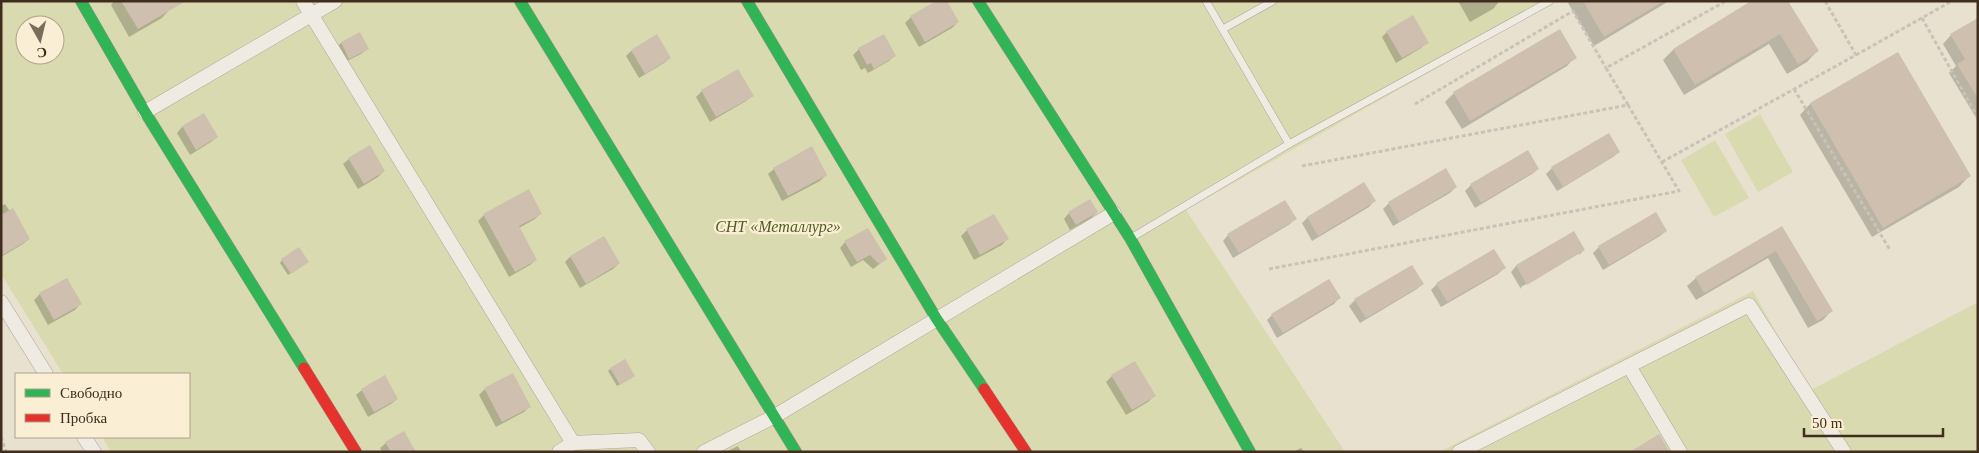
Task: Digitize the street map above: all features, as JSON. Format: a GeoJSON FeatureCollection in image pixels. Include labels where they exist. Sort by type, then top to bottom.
{"type":"FeatureCollection","features":[{"type":"Feature","properties":{"kind":"street"},"geometry":{"type":"LineString","coordinates":[[81,1],[145,112],[356,452]]}},
{"type":"Feature","properties":{"kind":"street"},"geometry":{"type":"LineString","coordinates":[[303,1],[573,443]]}},
{"type":"Feature","properties":{"kind":"street"},"geometry":{"type":"LineString","coordinates":[[145,112],[334,1]]}},
{"type":"Feature","properties":{"kind":"street"},"geometry":{"type":"LineString","coordinates":[[520,1],[796,452]]}},
{"type":"Feature","properties":{"kind":"street"},"geometry":{"type":"LineString","coordinates":[[747,1],[936,318],[1026,452]]}},
{"type":"Feature","properties":{"kind":"street"},"geometry":{"type":"LineString","coordinates":[[978,1],[1130,238],[1250,452]]}},
{"type":"Feature","properties":{"kind":"street"},"geometry":{"type":"LineString","coordinates":[[704,452],[774,416],[1114,213]]}},
{"type":"Feature","properties":{"kind":"street"},"geometry":{"type":"LineString","coordinates":[[1,302],[45,373]]}},
{"type":"Feature","properties":{"kind":"street"},"geometry":{"type":"LineString","coordinates":[[1462,451],[1749,305],[1844,452]]}},
{"type":"Feature","properties":{"kind":"street"},"geometry":{"type":"LineString","coordinates":[[1629,366],[1680,452]]}},
{"type":"Feature","properties":{"kind":"street"},"geometry":{"type":"LineString","coordinates":[[85,438],[94,452]]}},
{"type":"Feature","properties":{"kind":"street"},"geometry":{"type":"LineString","coordinates":[[559,452],[573,443],[639,440],[648,452]]}},
{"type":"Feature","properties":{"kind":"lane"},"geometry":{"type":"LineString","coordinates":[[1206,1],[1289,144]]}},
{"type":"Feature","properties":{"kind":"lane"},"geometry":{"type":"LineString","coordinates":[[1223,29],[1273,1]]}},
{"type":"Feature","properties":{"kind":"lane"},"geometry":{"type":"LineString","coordinates":[[1130,238],[1289,144],[1550,1]]}},
{"type":"Feature","properties":{"kind":"path"},"geometry":{"type":"LineString","coordinates":[[1606,68],[1726,1]]}},
{"type":"Feature","properties":{"kind":"path"},"geometry":{"type":"LineString","coordinates":[[1825,1],[1856,55]]}},
{"type":"Feature","properties":{"kind":"path"},"geometry":{"type":"LineString","coordinates":[[1662,162],[1952,1]]}},
{"type":"Feature","properties":{"kind":"path"},"geometry":{"type":"LineString","coordinates":[[1269,269],[1679,192],[1573,11],[1416,104]]}},
{"type":"Feature","properties":{"kind":"path"},"geometry":{"type":"LineString","coordinates":[[1922,18],[1978,118]]}},
{"type":"Feature","properties":{"kind":"path"},"geometry":{"type":"LineString","coordinates":[[1794,89],[1890,250]]}},
{"type":"Feature","properties":{"kind":"path"},"geometry":{"type":"LineString","coordinates":[[1302,166],[1628,105]]}},
{"type":"Feature","properties":{"kind":"path"},"geometry":{"type":"LineString","coordinates":[[1,437],[6,452]]}},
{"type":"Feature","properties":{"kind":"green space","name":"СНТ «Металлург»"},"geometry":{"type":"Polygon","coordinates":[[[1,1],[1555,1],[1186,210],[1345,452],[111,452],[103,438],[190,438],[190,373],[62,373],[1,274],[1,1]]]}},
{"type":"Feature","properties":{"kind":"green space"},"geometry":{"type":"Polygon","coordinates":[[[1760,114],[1793,172],[1758,192],[1725,134],[1760,114]]]}},
{"type":"Feature","properties":{"kind":"green space"},"geometry":{"type":"Polygon","coordinates":[[[1715,140],[1749,198],[1714,217],[1681,160],[1715,140]]]}},
{"type":"Feature","properties":{"kind":"green space"},"geometry":{"type":"Polygon","coordinates":[[[1753,291],[1809,391],[1978,302],[1978,452],[1439,452],[1753,291]]]}},
{"type":"Feature","properties":{"kind":"building"},"geometry":{"type":"Polygon","coordinates":[[[121,1],[186,1],[138,29],[121,1]]]}},
{"type":"Feature","properties":{"kind":"building"},"geometry":{"type":"Polygon","coordinates":[[[936,1],[947,1],[959,22],[925,42],[910,16],[936,1]]]}},
{"type":"Feature","properties":{"kind":"building"},"geometry":{"type":"Polygon","coordinates":[[[1583,1],[1664,1],[1604,37],[1583,1]]]}},
{"type":"Feature","properties":{"kind":"building"},"geometry":{"type":"Polygon","coordinates":[[[1751,1],[1788,1],[1819,51],[1798,64],[1780,34],[1695,85],[1673,49],[1751,1]]]}},
{"type":"Feature","properties":{"kind":"building"},"geometry":{"type":"Polygon","coordinates":[[[1413,15],[1429,43],[1402,58],[1386,31],[1413,15]]]}},
{"type":"Feature","properties":{"kind":"building"},"geometry":{"type":"Polygon","coordinates":[[[1978,18],[1978,99],[1957,64],[1965,59],[1950,34],[1978,18]]]}},
{"type":"Feature","properties":{"kind":"building"},"geometry":{"type":"Polygon","coordinates":[[[1560,29],[1577,58],[1470,121],[1453,92],[1560,29]]]}},
{"type":"Feature","properties":{"kind":"building"},"geometry":{"type":"Polygon","coordinates":[[[360,32],[369,49],[349,59],[341,42],[360,32]]]}},
{"type":"Feature","properties":{"kind":"building"},"geometry":{"type":"Polygon","coordinates":[[[657,34],[671,58],[645,74],[631,50],[657,34]]]}},
{"type":"Feature","properties":{"kind":"building"},"geometry":{"type":"Polygon","coordinates":[[[884,34],[896,56],[874,69],[871,63],[867,65],[858,48],[884,34]]]}},
{"type":"Feature","properties":{"kind":"building"},"geometry":{"type":"Polygon","coordinates":[[[1898,52],[1971,176],[1883,228],[1810,103],[1898,52]]]}},
{"type":"Feature","properties":{"kind":"building"},"geometry":{"type":"Polygon","coordinates":[[[738,69],[754,96],[716,117],[701,90],[738,69]]]}},
{"type":"Feature","properties":{"kind":"building"},"geometry":{"type":"Polygon","coordinates":[[[204,113],[218,137],[196,150],[182,126],[204,113]]]}},
{"type":"Feature","properties":{"kind":"building"},"geometry":{"type":"Polygon","coordinates":[[[1609,133],[1620,152],[1563,187],[1551,167],[1609,133]]]}},
{"type":"Feature","properties":{"kind":"building"},"geometry":{"type":"Polygon","coordinates":[[[370,145],[385,171],[364,184],[348,158],[370,145]]]}},
{"type":"Feature","properties":{"kind":"building"},"geometry":{"type":"Polygon","coordinates":[[[812,146],[827,175],[788,196],[773,168],[812,146]]]}},
{"type":"Feature","properties":{"kind":"building"},"geometry":{"type":"Polygon","coordinates":[[[1528,150],[1539,169],[1481,203],[1470,184],[1528,150]]]}},
{"type":"Feature","properties":{"kind":"building"},"geometry":{"type":"Polygon","coordinates":[[[1446,168],[1457,187],[1399,222],[1388,202],[1446,168]]]}},
{"type":"Feature","properties":{"kind":"building"},"geometry":{"type":"Polygon","coordinates":[[[1364,182],[1376,201],[1318,236],[1307,217],[1364,182]]]}},
{"type":"Feature","properties":{"kind":"building"},"geometry":{"type":"Polygon","coordinates":[[[529,189],[542,214],[519,226],[537,260],[515,272],[483,214],[529,189]]]}},
{"type":"Feature","properties":{"kind":"building"},"geometry":{"type":"Polygon","coordinates":[[[1090,199],[1098,212],[1076,225],[1068,212],[1090,199]]]}},
{"type":"Feature","properties":{"kind":"building"},"geometry":{"type":"Polygon","coordinates":[[[1285,200],[1297,219],[1239,253],[1227,234],[1285,200]]]}},
{"type":"Feature","properties":{"kind":"building"},"geometry":{"type":"Polygon","coordinates":[[[13,208],[30,239],[1,256],[1,215],[13,208]]]}},
{"type":"Feature","properties":{"kind":"building"},"geometry":{"type":"Polygon","coordinates":[[[1656,212],[1667,231],[1609,265],[1598,246],[1656,212]]]}},
{"type":"Feature","properties":{"kind":"building"},"geometry":{"type":"Polygon","coordinates":[[[994,214],[1009,239],[980,255],[966,229],[994,214]]]}},
{"type":"Feature","properties":{"kind":"building"},"geometry":{"type":"Polygon","coordinates":[[[1782,226],[1833,311],[1817,321],[1776,251],[1704,293],[1695,277],[1782,226]]]}},
{"type":"Feature","properties":{"kind":"building"},"geometry":{"type":"Polygon","coordinates":[[[868,228],[887,259],[879,264],[870,255],[857,262],[844,241],[868,228]]]}},
{"type":"Feature","properties":{"kind":"building"},"geometry":{"type":"Polygon","coordinates":[[[1574,231],[1585,250],[1527,285],[1516,265],[1574,231]]]}},
{"type":"Feature","properties":{"kind":"building"},"geometry":{"type":"Polygon","coordinates":[[[604,236],[620,263],[586,284],[570,256],[604,236]]]}},
{"type":"Feature","properties":{"kind":"building"},"geometry":{"type":"Polygon","coordinates":[[[299,247],[309,262],[291,274],[281,259],[299,247]]]}},
{"type":"Feature","properties":{"kind":"building"},"geometry":{"type":"Polygon","coordinates":[[[1494,249],[1506,268],[1447,302],[1436,283],[1494,249]]]}},
{"type":"Feature","properties":{"kind":"building"},"geometry":{"type":"Polygon","coordinates":[[[1412,265],[1424,284],[1366,318],[1354,299],[1412,265]]]}},
{"type":"Feature","properties":{"kind":"building"},"geometry":{"type":"Polygon","coordinates":[[[67,278],[82,304],[54,320],[39,293],[67,278]]]}},
{"type":"Feature","properties":{"kind":"building"},"geometry":{"type":"Polygon","coordinates":[[[1329,279],[1341,298],[1283,333],[1271,314],[1329,279]]]}},
{"type":"Feature","properties":{"kind":"building"},"geometry":{"type":"Polygon","coordinates":[[[625,359],[635,376],[620,385],[610,368],[625,359]]]}},
{"type":"Feature","properties":{"kind":"building"},"geometry":{"type":"Polygon","coordinates":[[[1135,361],[1156,396],[1132,410],[1111,375],[1135,361]]]}},
{"type":"Feature","properties":{"kind":"building"},"geometry":{"type":"Polygon","coordinates":[[[513,373],[531,407],[502,422],[484,388],[513,373]]]}},
{"type":"Feature","properties":{"kind":"building"},"geometry":{"type":"Polygon","coordinates":[[[385,375],[398,399],[374,412],[361,389],[385,375]]]}},
{"type":"Feature","properties":{"kind":"building"},"geometry":{"type":"Polygon","coordinates":[[[404,431],[416,452],[391,452],[385,442],[404,431]]]}},
{"type":"Feature","properties":{"kind":"building"},"geometry":{"type":"Polygon","coordinates":[[[1659,434],[1670,452],[1630,452],[1659,434]]]}},
{"type":"Feature","properties":{"kind":"traffic: fast"},"geometry":{"type":"LineString","coordinates":[[81,1],[145,112],[304,368]]}},
{"type":"Feature","properties":{"kind":"traffic: fast"},"geometry":{"type":"LineString","coordinates":[[520,1],[796,452]]}},
{"type":"Feature","properties":{"kind":"traffic: fast"},"geometry":{"type":"LineString","coordinates":[[747,1],[936,318],[984,389]]}},
{"type":"Feature","properties":{"kind":"traffic: fast"},"geometry":{"type":"LineString","coordinates":[[978,1],[1130,238],[1250,452]]}},
{"type":"Feature","properties":{"kind":"traffic: jam"},"geometry":{"type":"LineString","coordinates":[[304,368],[356,452]]}},
{"type":"Feature","properties":{"kind":"traffic: jam"},"geometry":{"type":"LineString","coordinates":[[984,389],[1026,452]]}}]}
